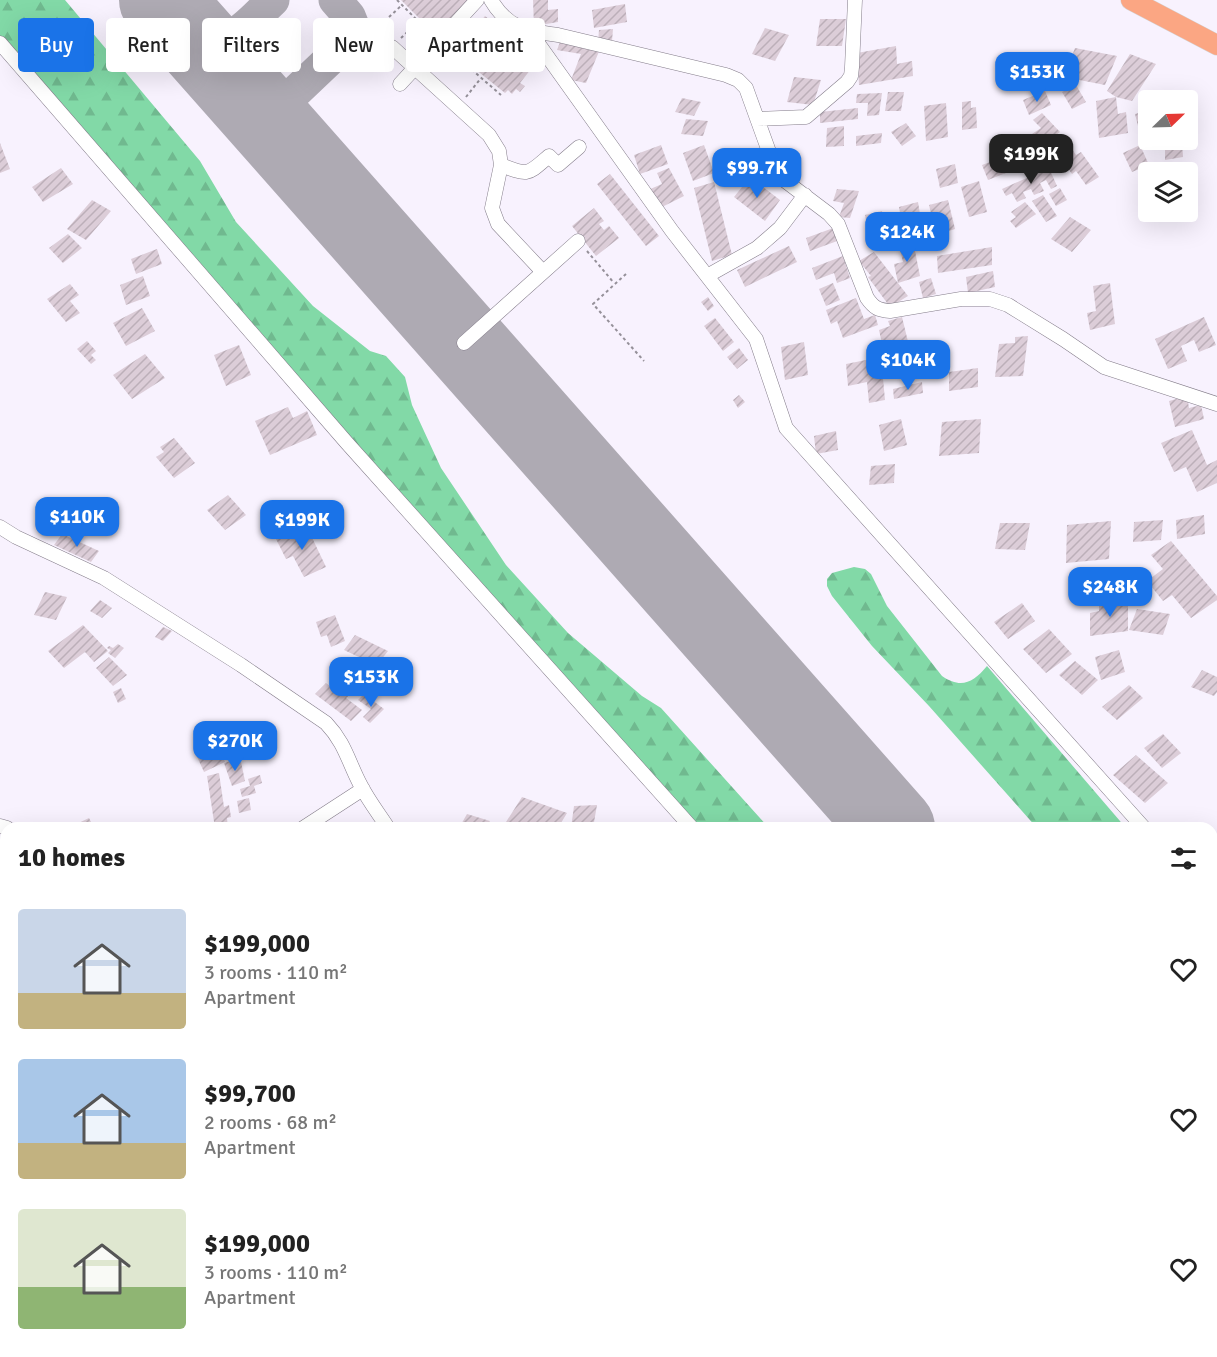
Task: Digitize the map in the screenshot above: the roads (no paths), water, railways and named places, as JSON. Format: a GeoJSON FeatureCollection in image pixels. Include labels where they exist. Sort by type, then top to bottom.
{"type":"FeatureCollection","features":[{"type":"Feature","properties":{"kind":"highway"},"geometry":{"type":"LineString","coordinates":[[1131,0],[1217,45]]}},
{"type":"Feature","properties":{"kind":"street"},"geometry":{"type":"LineString","coordinates":[[461,18],[477,0]]}},
{"type":"Feature","properties":{"kind":"street"},"geometry":{"type":"LineString","coordinates":[[491,0],[505,18]]}},
{"type":"Feature","properties":{"kind":"street"},"geometry":{"type":"LineString","coordinates":[[757,119],[806,117],[847,82],[851,76],[852,67],[855,0]]}},
{"type":"Feature","properties":{"kind":"street"},"geometry":{"type":"LineString","coordinates":[[545,34],[726,75],[738,80],[746,88],[776,171],[780,177],[829,214],[838,224],[867,298],[873,307],[890,311],[961,299],[990,299],[1008,305],[1104,367],[1217,404]]}},
{"type":"Feature","properties":{"kind":"street"},"geometry":{"type":"LineString","coordinates":[[0,43],[347,443],[687,822]]}},
{"type":"Feature","properties":{"kind":"street"},"geometry":{"type":"LineString","coordinates":[[394,49],[406,60]]}},
{"type":"Feature","properties":{"kind":"street"},"geometry":{"type":"LineString","coordinates":[[545,53],[665,221],[756,339],[786,428],[1139,822]]}},
{"type":"Feature","properties":{"kind":"street"},"geometry":{"type":"LineString","coordinates":[[400,84],[411,72]]}},
{"type":"Feature","properties":{"kind":"street"},"geometry":{"type":"LineString","coordinates":[[420,72],[489,135],[499,151],[501,165],[492,208],[498,224],[543,272]]}},
{"type":"Feature","properties":{"kind":"street"},"geometry":{"type":"LineString","coordinates":[[501,165],[525,174],[531,172],[549,156],[558,165],[579,147]]}},
{"type":"Feature","properties":{"kind":"street"},"geometry":{"type":"LineString","coordinates":[[707,276],[757,248],[780,228],[805,195]]}},
{"type":"Feature","properties":{"kind":"street"},"geometry":{"type":"LineString","coordinates":[[464,343],[579,241]]}},
{"type":"Feature","properties":{"kind":"street"},"geometry":{"type":"LineString","coordinates":[[0,526],[16,537],[104,578],[241,664],[326,723],[338,735],[363,789],[384,822]]}},
{"type":"Feature","properties":{"kind":"street"},"geometry":{"type":"LineString","coordinates":[[312,822],[363,789]]}}]}
